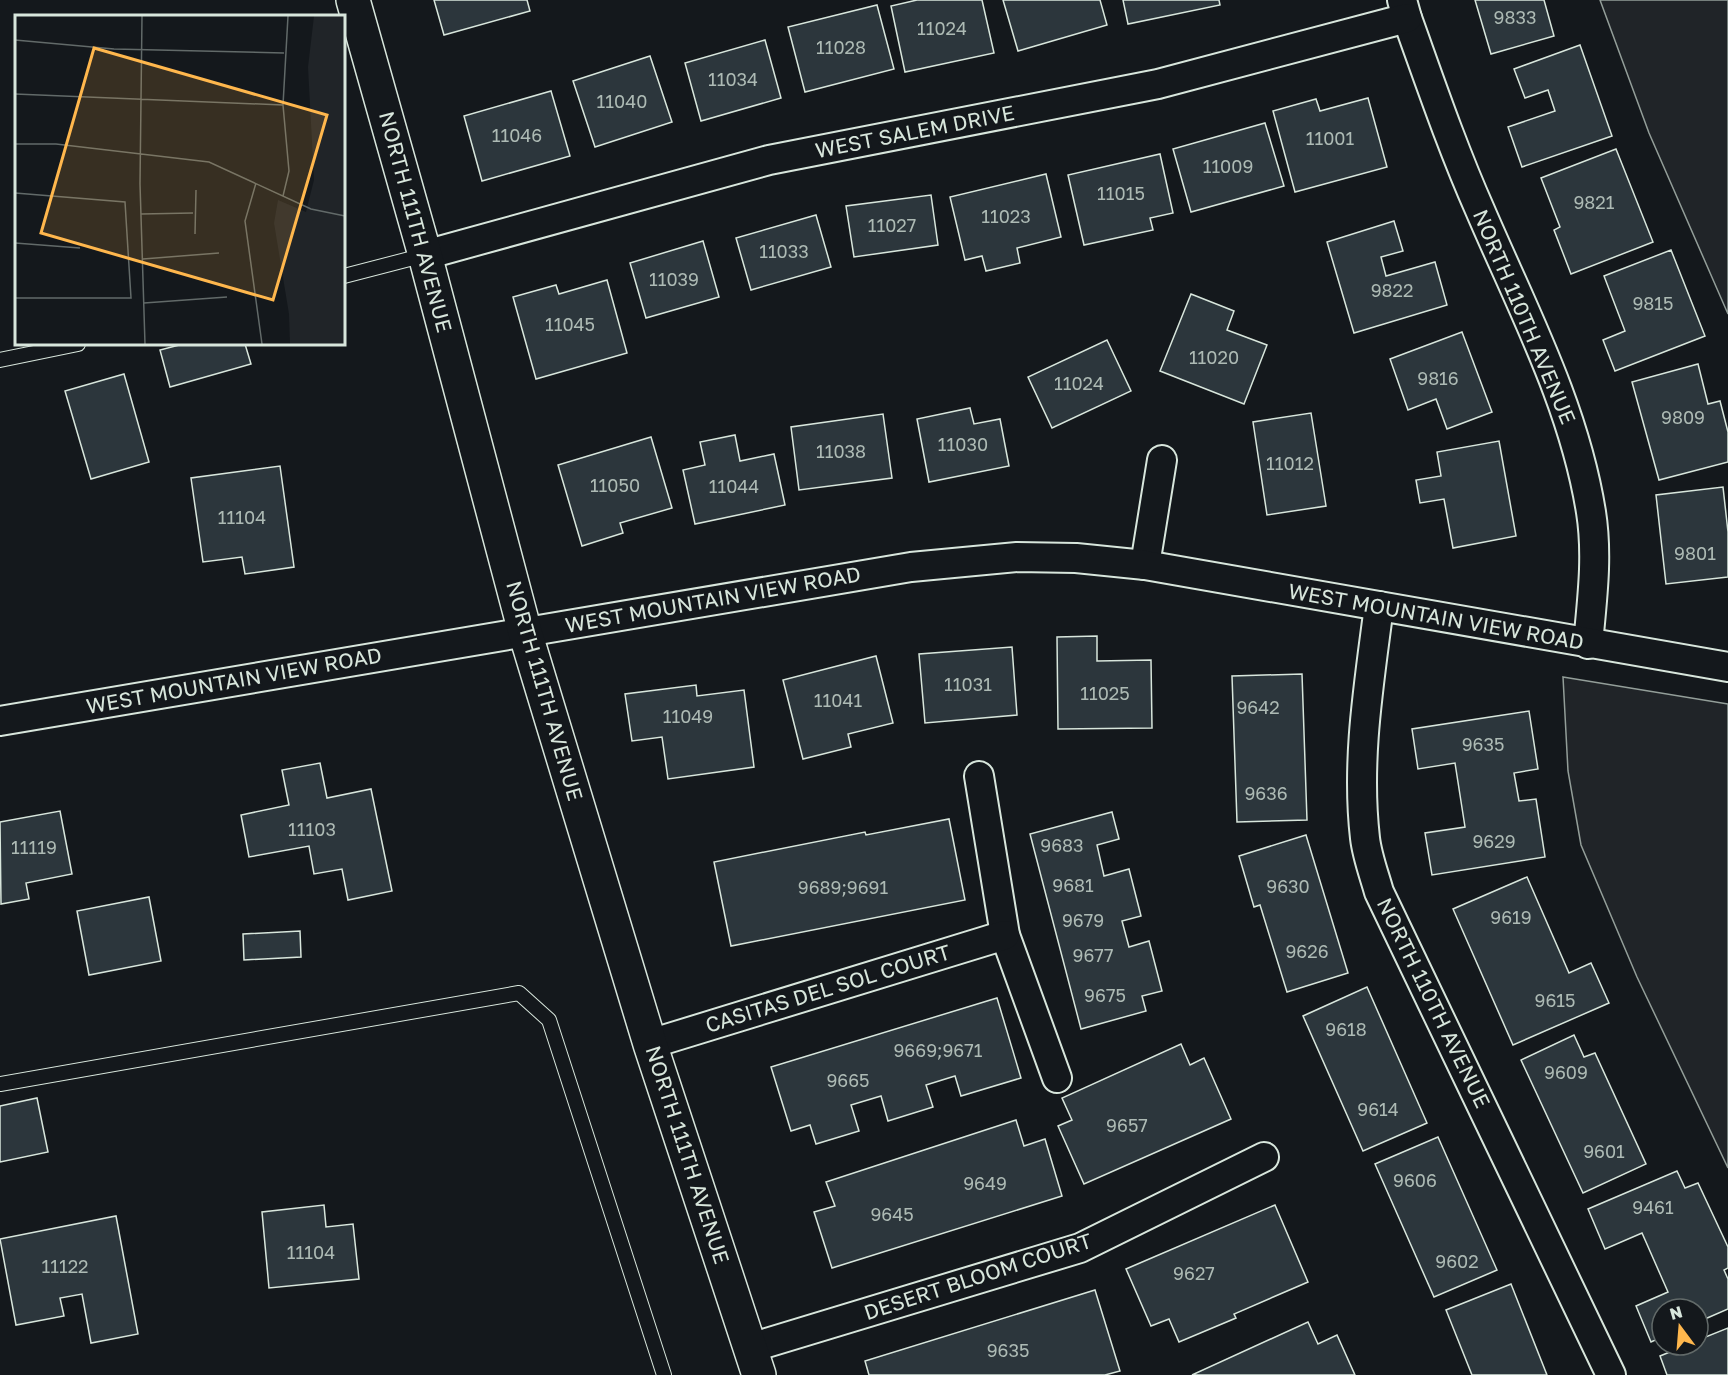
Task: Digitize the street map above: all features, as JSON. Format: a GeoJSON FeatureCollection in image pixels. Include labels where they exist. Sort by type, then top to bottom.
{"type":"FeatureCollection","features":[{"type":"Feature","properties":{"kind":"street","name":"NORTH 111TH AVENUE"},"geometry":{"type":"LineString","coordinates":[[353,0],[425,255],[525,632],[651,1044],[755,1361]]}},
{"type":"Feature","properties":{"kind":"street","name":"WEST SALEM DRIVE"},"geometry":{"type":"LineString","coordinates":[[425,255],[769,160],[1158,84],[1405,9]]}},
{"type":"Feature","properties":{"kind":"street","name":"NORTH 110TH AVENUE"},"geometry":{"type":"LineString","coordinates":[[1405,9],[1464,173],[1561,396],[1580,456],[1591,514],[1594,547],[1594,582],[1588,644]]}},
{"type":"Feature","properties":{"kind":"street"},"geometry":{"type":"LineString","coordinates":[[1145,565],[1162,460]]}},
{"type":"Feature","properties":{"kind":"street","name":"WEST MOUNTAIN VIEW ROAD"},"geometry":{"type":"LineString","coordinates":[[0,721],[911,567],[1029,557],[1076,558],[1145,565],[1728,667]]}},
{"type":"Feature","properties":{"kind":"street","name":"NORTH 110TH AVENUE"},"geometry":{"type":"LineString","coordinates":[[1379,606],[1362,734],[1362,787],[1365,840],[1379,892],[1611,1375]]}},
{"type":"Feature","properties":{"kind":"street"},"geometry":{"type":"LineString","coordinates":[[979,776],[1005,935],[1057,1078]]}},
{"type":"Feature","properties":{"kind":"street","name":"CASITAS DEL SOL COURT"},"geometry":{"type":"LineString","coordinates":[[651,1044],[1005,935]]}},
{"type":"Feature","properties":{"kind":"street","name":"DESERT BLOOM COURT"},"geometry":{"type":"LineString","coordinates":[[755,1361],[1080,1248],[1264,1156]]}},
{"type":"Feature","properties":{"kind":"lane"},"geometry":{"type":"LineString","coordinates":[[345,276],[425,255]]}},
{"type":"Feature","properties":{"kind":"lane"},"geometry":{"type":"LineString","coordinates":[[0,360],[73,345]]}},
{"type":"Feature","properties":{"kind":"lane"},"geometry":{"type":"LineString","coordinates":[[0,1084],[519,993],[549,1020],[664,1375]]}},
{"type":"Feature","properties":{"kind":"shaded area"},"geometry":{"type":"Polygon","coordinates":[[[1600,0],[1728,0],[1728,314],[1649,133],[1600,0]]]}},
{"type":"Feature","properties":{"kind":"shaded area"},"geometry":{"type":"Polygon","coordinates":[[[1563,677],[1728,704],[1728,1168],[1637,977],[1581,845],[1568,771],[1563,677]]]}},
{"type":"Feature","properties":{"kind":"building"},"geometry":{"type":"Polygon","coordinates":[[[434,0],[527,0],[530,11],[444,35],[434,0]]]}},
{"type":"Feature","properties":{"kind":"building"},"geometry":{"type":"Polygon","coordinates":[[[917,0],[982,0],[994,53],[905,72],[891,6],[917,0]]]}},
{"type":"Feature","properties":{"kind":"building"},"geometry":{"type":"Polygon","coordinates":[[[1003,0],[1100,0],[1107,25],[1018,51],[1003,0]]]}},
{"type":"Feature","properties":{"kind":"building"},"geometry":{"type":"Polygon","coordinates":[[[1123,0],[1219,0],[1220,5],[1128,24],[1123,0]]]}},
{"type":"Feature","properties":{"kind":"building"},"geometry":{"type":"Polygon","coordinates":[[[1475,0],[1544,0],[1554,36],[1491,54],[1475,0]]]}},
{"type":"Feature","properties":{"kind":"building"},"geometry":{"type":"Polygon","coordinates":[[[877,5],[894,69],[805,92],[788,27],[877,5]]]}},
{"type":"Feature","properties":{"kind":"building"},"geometry":{"type":"Polygon","coordinates":[[[765,40],[781,98],[701,121],[685,63],[765,40]]]}},
{"type":"Feature","properties":{"kind":"building"},"geometry":{"type":"Polygon","coordinates":[[[1580,45],[1612,136],[1522,167],[1508,127],[1555,111],[1548,90],[1525,98],[1514,69],[1580,45]]]}},
{"type":"Feature","properties":{"kind":"building"},"geometry":{"type":"Polygon","coordinates":[[[650,56],[672,122],[595,147],[573,81],[650,56]]]}},
{"type":"Feature","properties":{"kind":"building"},"geometry":{"type":"Polygon","coordinates":[[[551,91],[570,156],[482,181],[464,116],[551,91]]]}},
{"type":"Feature","properties":{"kind":"building"},"geometry":{"type":"Polygon","coordinates":[[[1368,98],[1387,167],[1295,192],[1273,111],[1316,99],[1320,111],[1368,98]]]}},
{"type":"Feature","properties":{"kind":"building"},"geometry":{"type":"Polygon","coordinates":[[[1265,123],[1284,186],[1191,212],[1173,149],[1265,123]]]}},
{"type":"Feature","properties":{"kind":"building"},"geometry":{"type":"Polygon","coordinates":[[[1616,149],[1653,242],[1571,274],[1554,230],[1560,227],[1541,178],[1616,149]]]}},
{"type":"Feature","properties":{"kind":"building"},"geometry":{"type":"Polygon","coordinates":[[[1160,154],[1173,213],[1150,218],[1153,230],[1084,245],[1068,175],[1160,154]]]}},
{"type":"Feature","properties":{"kind":"building"},"geometry":{"type":"Polygon","coordinates":[[[1046,174],[1061,237],[1017,248],[1020,263],[986,271],[982,256],[965,260],[950,197],[1046,174]]]}},
{"type":"Feature","properties":{"kind":"building"},"geometry":{"type":"Polygon","coordinates":[[[931,195],[938,245],[854,257],[846,206],[931,195]]]}},
{"type":"Feature","properties":{"kind":"building"},"geometry":{"type":"Polygon","coordinates":[[[816,215],[831,267],[751,290],[736,238],[816,215]]]}},
{"type":"Feature","properties":{"kind":"building"},"geometry":{"type":"Polygon","coordinates":[[[1394,221],[1403,251],[1381,257],[1386,276],[1435,262],[1447,305],[1354,333],[1327,242],[1394,221]]]}},
{"type":"Feature","properties":{"kind":"building"},"geometry":{"type":"Polygon","coordinates":[[[703,241],[719,297],[646,318],[630,263],[703,241]]]}},
{"type":"Feature","properties":{"kind":"building"},"geometry":{"type":"Polygon","coordinates":[[[1671,250],[1705,336],[1615,371],[1603,340],[1625,331],[1604,276],[1671,250]]]}},
{"type":"Feature","properties":{"kind":"building"},"geometry":{"type":"Polygon","coordinates":[[[607,280],[627,353],[536,379],[513,297],[556,285],[559,294],[607,280]]]}},
{"type":"Feature","properties":{"kind":"building"},"geometry":{"type":"Polygon","coordinates":[[[1191,294],[1234,311],[1227,330],[1267,345],[1244,404],[1160,371],[1191,294]]]}},
{"type":"Feature","properties":{"kind":"building"},"geometry":{"type":"Polygon","coordinates":[[[1462,332],[1492,412],[1447,429],[1436,399],[1408,410],[1390,359],[1462,332]]]}},
{"type":"Feature","properties":{"kind":"building"},"geometry":{"type":"Polygon","coordinates":[[[1107,340],[1131,391],[1052,428],[1028,377],[1107,340]]]}},
{"type":"Feature","properties":{"kind":"building"},"geometry":{"type":"Polygon","coordinates":[[[179,345],[245,345],[251,364],[170,387],[160,350],[179,345]]]}},
{"type":"Feature","properties":{"kind":"building"},"geometry":{"type":"Polygon","coordinates":[[[1698,364],[1708,404],[1720,401],[1728,432],[1728,462],[1659,480],[1632,382],[1698,364]]]}},
{"type":"Feature","properties":{"kind":"building"},"geometry":{"type":"Polygon","coordinates":[[[124,374],[149,462],[91,479],[65,391],[124,374]]]}},
{"type":"Feature","properties":{"kind":"building"},"geometry":{"type":"Polygon","coordinates":[[[970,408],[974,424],[1000,419],[1009,466],[929,482],[917,419],[970,408]]]}},
{"type":"Feature","properties":{"kind":"building"},"geometry":{"type":"Polygon","coordinates":[[[1311,413],[1326,506],[1267,515],[1253,422],[1311,413]]]}},
{"type":"Feature","properties":{"kind":"building"},"geometry":{"type":"Polygon","coordinates":[[[883,414],[892,478],[799,490],[791,427],[883,414]]]}},
{"type":"Feature","properties":{"kind":"building"},"geometry":{"type":"Polygon","coordinates":[[[735,435],[740,461],[774,454],[785,505],[695,524],[683,470],[705,465],[700,442],[735,435]]]}},
{"type":"Feature","properties":{"kind":"building"},"geometry":{"type":"Polygon","coordinates":[[[651,437],[672,508],[620,523],[623,533],[582,546],[558,465],[651,437]]]}},
{"type":"Feature","properties":{"kind":"building"},"geometry":{"type":"Polygon","coordinates":[[[1499,441],[1516,536],[1453,548],[1444,499],[1420,503],[1416,480],[1441,476],[1437,452],[1499,441]]]}},
{"type":"Feature","properties":{"kind":"building"},"geometry":{"type":"Polygon","coordinates":[[[280,466],[294,567],[245,574],[242,557],[203,562],[191,478],[280,466]]]}},
{"type":"Feature","properties":{"kind":"building"},"geometry":{"type":"Polygon","coordinates":[[[1723,487],[1728,532],[1728,577],[1666,584],[1656,495],[1723,487]]]}},
{"type":"Feature","properties":{"kind":"building"},"geometry":{"type":"Polygon","coordinates":[[[1097,636],[1097,661],[1151,660],[1152,728],[1058,729],[1057,637],[1097,636]]]}},
{"type":"Feature","properties":{"kind":"building"},"geometry":{"type":"Polygon","coordinates":[[[1012,647],[1017,715],[925,723],[919,654],[1012,647]]]}},
{"type":"Feature","properties":{"kind":"building"},"geometry":{"type":"Polygon","coordinates":[[[876,656],[893,723],[848,734],[851,747],[803,759],[783,680],[876,656]]]}},
{"type":"Feature","properties":{"kind":"building"},"geometry":{"type":"Polygon","coordinates":[[[1302,674],[1307,820],[1237,822],[1232,676],[1302,674]]]}},
{"type":"Feature","properties":{"kind":"building"},"geometry":{"type":"Polygon","coordinates":[[[696,685],[697,696],[744,690],[754,767],[668,779],[662,737],[632,741],[625,694],[696,685]]]}},
{"type":"Feature","properties":{"kind":"building"},"geometry":{"type":"Polygon","coordinates":[[[1529,711],[1538,769],[1514,773],[1519,801],[1536,799],[1545,857],[1432,875],[1425,833],[1465,827],[1455,763],[1418,769],[1412,729],[1529,711]]]}},
{"type":"Feature","properties":{"kind":"building"},"geometry":{"type":"Polygon","coordinates":[[[320,763],[327,798],[371,789],[392,891],[348,900],[342,869],[314,874],[309,846],[249,857],[241,815],[289,805],[282,770],[320,763]]]}},
{"type":"Feature","properties":{"kind":"building"},"geometry":{"type":"Polygon","coordinates":[[[60,811],[72,874],[26,883],[29,899],[1,904],[0,822],[60,811]]]}},
{"type":"Feature","properties":{"kind":"building"},"geometry":{"type":"Polygon","coordinates":[[[1112,812],[1119,839],[1097,845],[1104,876],[1129,869],[1141,916],[1122,921],[1129,947],[1149,941],[1162,991],[1142,996],[1146,1011],[1081,1029],[1030,834],[1112,812]]]}},
{"type":"Feature","properties":{"kind":"building"},"geometry":{"type":"Polygon","coordinates":[[[949,819],[965,900],[731,946],[714,862],[865,832],[866,835],[949,819]]]}},
{"type":"Feature","properties":{"kind":"building"},"geometry":{"type":"Polygon","coordinates":[[[1306,835],[1348,973],[1287,992],[1260,905],[1254,907],[1239,856],[1306,835]]]}},
{"type":"Feature","properties":{"kind":"building"},"geometry":{"type":"Polygon","coordinates":[[[1527,877],[1569,973],[1591,963],[1609,1003],[1513,1045],[1453,909],[1527,877]]]}},
{"type":"Feature","properties":{"kind":"building"},"geometry":{"type":"Polygon","coordinates":[[[149,897],[161,961],[89,975],[77,911],[149,897]]]}},
{"type":"Feature","properties":{"kind":"building"},"geometry":{"type":"Polygon","coordinates":[[[300,931],[301,957],[244,960],[243,934],[300,931]]]}},
{"type":"Feature","properties":{"kind":"building"},"geometry":{"type":"Polygon","coordinates":[[[1367,987],[1427,1123],[1363,1151],[1303,1016],[1367,987]]]}},
{"type":"Feature","properties":{"kind":"building"},"geometry":{"type":"Polygon","coordinates":[[[997,998],[1021,1078],[961,1096],[955,1076],[926,1085],[933,1107],[888,1121],[881,1096],[851,1105],[859,1131],[816,1144],[810,1125],[791,1131],[771,1067],[997,998]]]}},
{"type":"Feature","properties":{"kind":"building"},"geometry":{"type":"Polygon","coordinates":[[[1574,1035],[1584,1057],[1595,1053],[1646,1164],[1583,1193],[1521,1060],[1574,1035]]]}},
{"type":"Feature","properties":{"kind":"building"},"geometry":{"type":"Polygon","coordinates":[[[1181,1044],[1190,1065],[1204,1058],[1231,1119],[1084,1184],[1058,1126],[1072,1120],[1062,1098],[1181,1044]]]}},
{"type":"Feature","properties":{"kind":"building"},"geometry":{"type":"Polygon","coordinates":[[[37,1098],[48,1152],[0,1162],[0,1106],[37,1098]]]}},
{"type":"Feature","properties":{"kind":"building"},"geometry":{"type":"Polygon","coordinates":[[[1016,1120],[1024,1146],[1045,1139],[1062,1196],[832,1268],[814,1212],[835,1206],[826,1182],[1016,1120]]]}},
{"type":"Feature","properties":{"kind":"building"},"geometry":{"type":"Polygon","coordinates":[[[1438,1137],[1497,1270],[1434,1297],[1375,1164],[1438,1137]]]}},
{"type":"Feature","properties":{"kind":"building"},"geometry":{"type":"Polygon","coordinates":[[[1677,1171],[1685,1188],[1698,1183],[1728,1247],[1728,1268],[1724,1270],[1728,1279],[1728,1309],[1710,1317],[1710,1297],[1657,1297],[1668,1292],[1642,1233],[1605,1249],[1588,1209],[1677,1171]]]}},
{"type":"Feature","properties":{"kind":"building"},"geometry":{"type":"Polygon","coordinates":[[[324,1205],[326,1227],[353,1224],[359,1279],[269,1288],[262,1212],[324,1205]]]}},
{"type":"Feature","properties":{"kind":"building"},"geometry":{"type":"Polygon","coordinates":[[[1275,1205],[1308,1282],[1234,1314],[1236,1318],[1179,1342],[1169,1319],[1151,1326],[1126,1269],[1275,1205]]]}},
{"type":"Feature","properties":{"kind":"building"},"geometry":{"type":"Polygon","coordinates":[[[116,1216],[138,1334],[91,1343],[82,1294],[60,1298],[64,1316],[16,1325],[0,1239],[116,1216]]]}},
{"type":"Feature","properties":{"kind":"building"},"geometry":{"type":"Polygon","coordinates":[[[1511,1284],[1547,1375],[1472,1375],[1446,1310],[1511,1284]]]}},
{"type":"Feature","properties":{"kind":"building"},"geometry":{"type":"Polygon","coordinates":[[[1095,1290],[1120,1371],[1105,1375],[869,1375],[865,1361],[1095,1290]]]}},
{"type":"Feature","properties":{"kind":"building"},"geometry":{"type":"Polygon","coordinates":[[[1650,1300],[1650,1340],[1636,1306],[1650,1300]]]}},
{"type":"Feature","properties":{"kind":"building"},"geometry":{"type":"Polygon","coordinates":[[[1308,1322],[1318,1344],[1337,1335],[1355,1375],[1192,1375],[1308,1322]]]}},
{"type":"Feature","properties":{"kind":"building"},"geometry":{"type":"Polygon","coordinates":[[[1728,1328],[1728,1375],[1667,1375],[1660,1357],[1710,1357],[1710,1335],[1728,1328]]]}}]}
